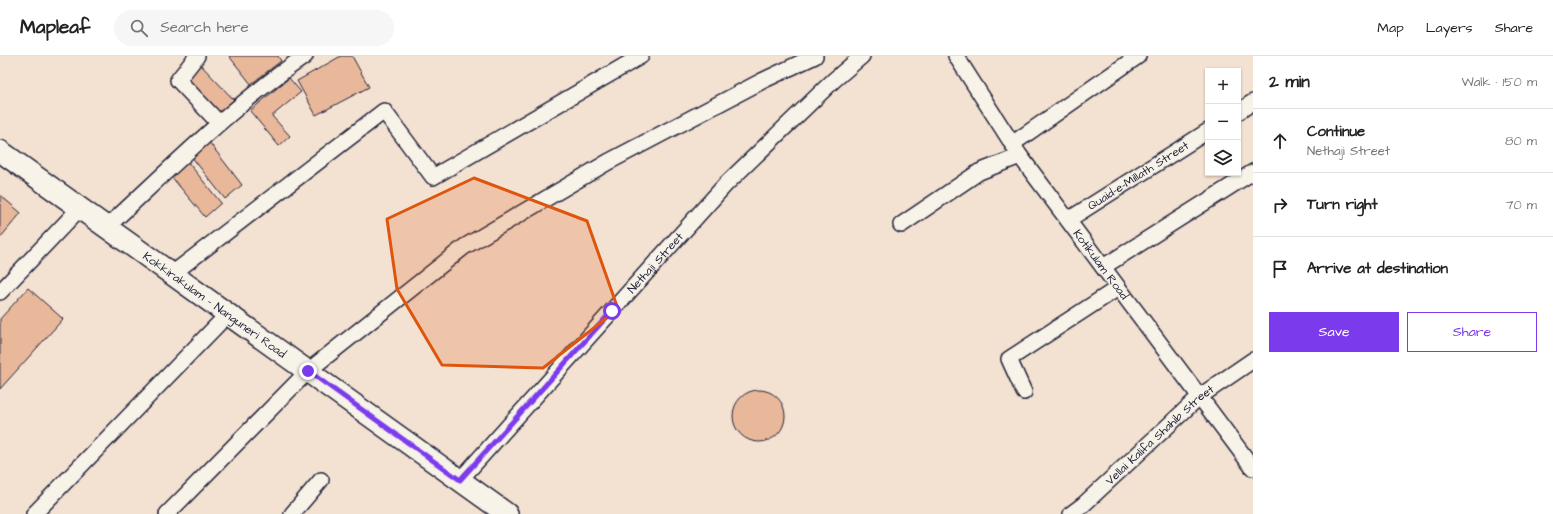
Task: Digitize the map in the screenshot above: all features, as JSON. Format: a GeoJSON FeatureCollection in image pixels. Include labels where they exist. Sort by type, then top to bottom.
{"type":"FeatureCollection","features":[{"type":"Feature","properties":{"kind":"main road","name":"Kokkirakulam - Nanguneri Road"},"geometry":{"type":"LineString","coordinates":[[0,151],[507,514]]}},
{"type":"Feature","properties":{"kind":"street"},"geometry":{"type":"LineString","coordinates":[[197,56],[178,80],[219,123]]}},
{"type":"Feature","properties":{"kind":"street"},"geometry":{"type":"LineString","coordinates":[[107,227],[219,123],[280,73],[305,56]]}},
{"type":"Feature","properties":{"kind":"street"},"geometry":{"type":"LineString","coordinates":[[172,274],[384,110],[433,177],[641,56]]}},
{"type":"Feature","properties":{"kind":"street"},"geometry":{"type":"LineString","coordinates":[[167,514],[308,371],[464,247],[608,162],[762,81],[815,56]]}},
{"type":"Feature","properties":{"kind":"street","name":"Kotikulam Road"},"geometry":{"type":"LineString","coordinates":[[956,56],[1016,150],[1253,468]]}},
{"type":"Feature","properties":{"kind":"street"},"geometry":{"type":"LineString","coordinates":[[901,225],[978,172],[1016,150],[1138,56]]}},
{"type":"Feature","properties":{"kind":"street","name":"Nethaji Street"},"geometry":{"type":"LineString","coordinates":[[460,480],[726,184],[834,80],[855,57]]}},
{"type":"Feature","properties":{"kind":"street"},"geometry":{"type":"LineString","coordinates":[[1241,110],[1253,102]]}},
{"type":"Feature","properties":{"kind":"street","name":"Quaid-e-Millath Street"},"geometry":{"type":"LineString","coordinates":[[1068,220],[1205,133]]}},
{"type":"Feature","properties":{"kind":"street"},"geometry":{"type":"LineString","coordinates":[[1103,267],[1253,172]]}},
{"type":"Feature","properties":{"kind":"street"},"geometry":{"type":"LineString","coordinates":[[0,292],[80,208]]}},
{"type":"Feature","properties":{"kind":"street"},"geometry":{"type":"LineString","coordinates":[[1024,392],[1009,359],[1118,288]]}},
{"type":"Feature","properties":{"kind":"street"},"geometry":{"type":"LineString","coordinates":[[34,514],[228,314]]}},
{"type":"Feature","properties":{"kind":"street","name":"Vellai Kalifa Shahib Street"},"geometry":{"type":"LineString","coordinates":[[1071,514],[1083,505],[1199,397],[1253,360]]}},
{"type":"Feature","properties":{"kind":"street"},"geometry":{"type":"LineString","coordinates":[[292,514],[321,480]]}},
{"type":"Feature","properties":{"kind":"highlighted area"},"geometry":{"type":"Polygon","coordinates":[[[474,178],[587,221],[618,309],[543,368],[442,365],[397,289],[387,219],[474,178]]]}},
{"type":"Feature","properties":{"kind":"building"},"geometry":{"type":"Polygon","coordinates":[[[229,56],[278,56],[281,61],[251,84],[229,56]]]}},
{"type":"Feature","properties":{"kind":"building"},"geometry":{"type":"Polygon","coordinates":[[[341,56],[352,56],[369,87],[316,115],[297,81],[341,56]]]}},
{"type":"Feature","properties":{"kind":"building"},"geometry":{"type":"Polygon","coordinates":[[[199,63],[234,100],[219,114],[184,77],[199,63]]]}},
{"type":"Feature","properties":{"kind":"building"},"geometry":{"type":"Polygon","coordinates":[[[289,78],[301,92],[272,116],[290,136],[279,146],[250,111],[289,78]]]}},
{"type":"Feature","properties":{"kind":"building"},"geometry":{"type":"Polygon","coordinates":[[[209,142],[242,185],[225,199],[191,156],[209,142]]]}},
{"type":"Feature","properties":{"kind":"building"},"geometry":{"type":"Polygon","coordinates":[[[187,161],[221,203],[205,217],[170,175],[187,161]]]}},
{"type":"Feature","properties":{"kind":"building"},"geometry":{"type":"Polygon","coordinates":[[[0,195],[21,213],[0,238],[0,195]]]}},
{"type":"Feature","properties":{"kind":"building"},"geometry":{"type":"Polygon","coordinates":[[[28,288],[63,319],[0,389],[0,319],[28,288]]]}},
{"type":"Feature","properties":{"kind":"building"},"geometry":{"type":"Polygon","coordinates":[[[759,390],[773,394],[781,402],[785,416],[781,430],[773,438],[759,442],[745,438],[737,430],[733,416],[737,402],[745,394],[759,390]]]}},
{"type":"Feature","properties":{"kind":"route"},"geometry":{"type":"LineString","coordinates":[[308,371],[460,480],[612,311]]}}]}
